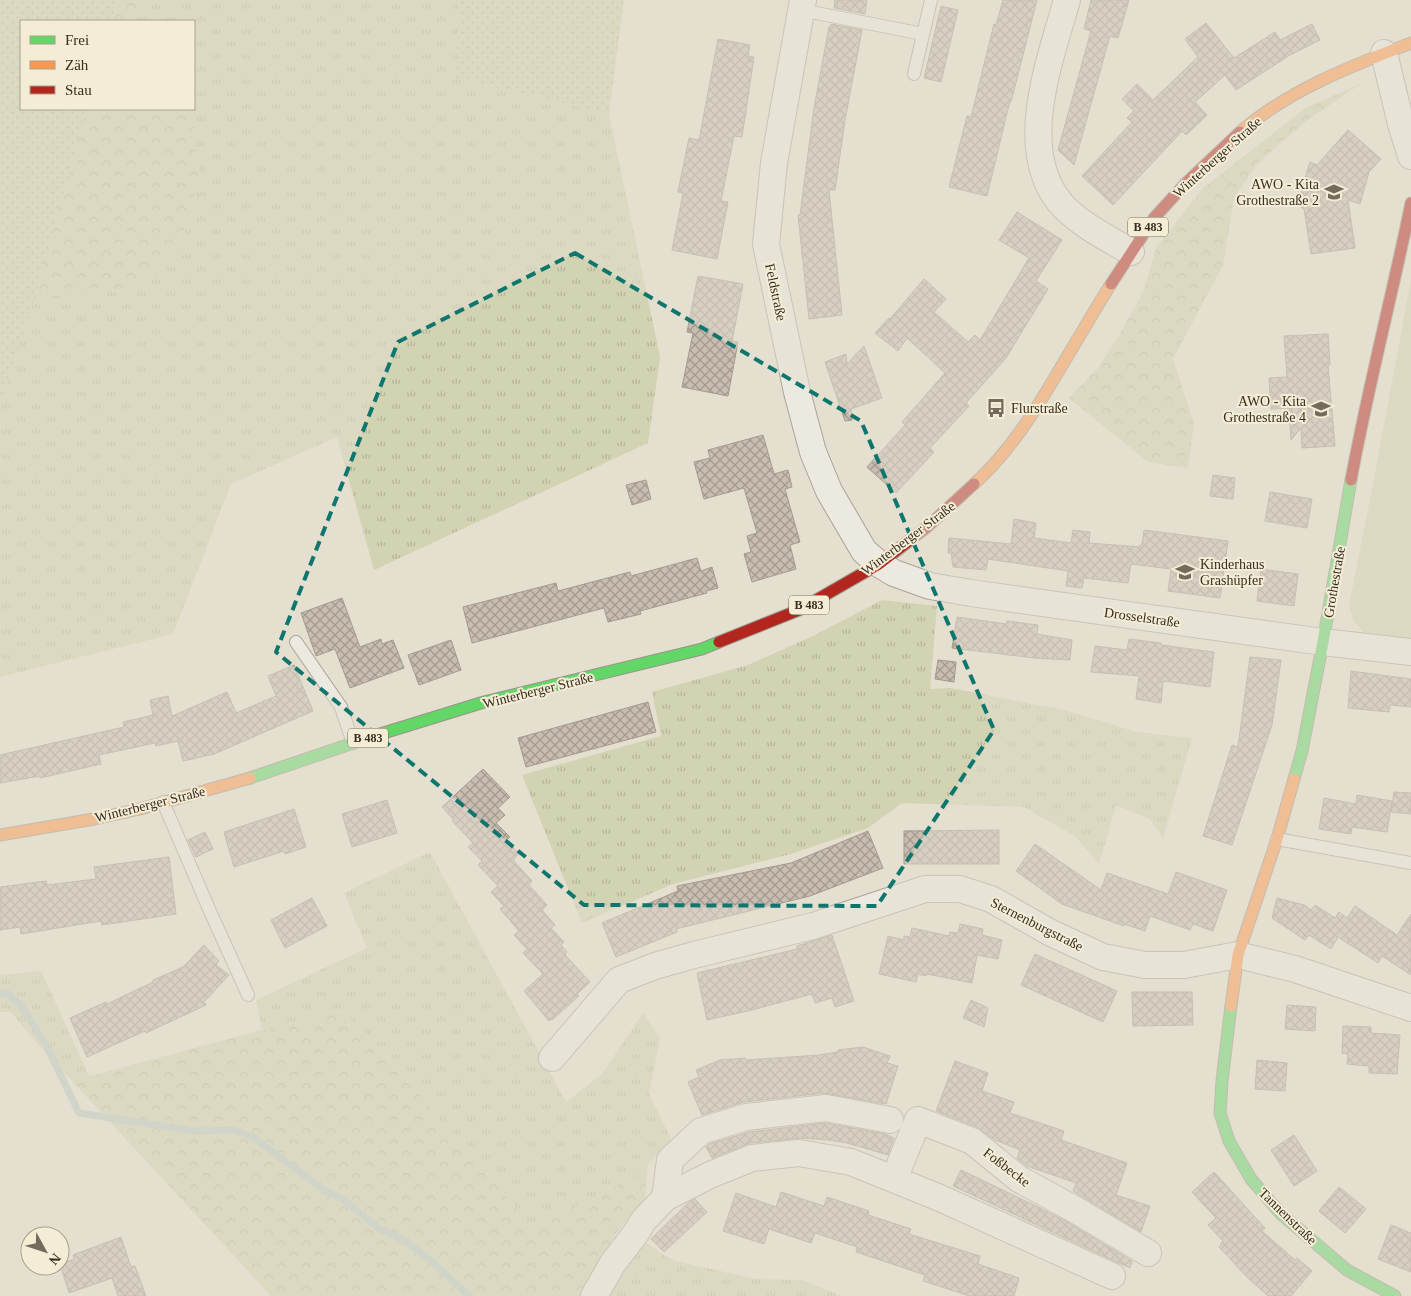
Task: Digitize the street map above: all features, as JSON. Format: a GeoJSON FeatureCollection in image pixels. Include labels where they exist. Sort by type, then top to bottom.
{"type":"FeatureCollection","features":[{"type":"Feature","properties":{"kind":"main road","name":"Winterberger Straße"},"geometry":{"type":"LineString","coordinates":[[0,835],[94,819],[163,802],[249,778],[484,702],[702,649],[800,610],[828,595],[879,564],[927,527],[963,496],[1002,454],[1045,394],[1113,280],[1154,218],[1186,182],[1243,130],[1269,111],[1342,71],[1384,52],[1411,43]]}},
{"type":"Feature","properties":{"kind":"main road","name":"Grothestraße"},"geometry":{"type":"LineString","coordinates":[[1238,955],[1277,839],[1302,751],[1324,642],[1358,442],[1411,203]]}},
{"type":"Feature","properties":{"kind":"main road","name":"Tannenstraße"},"geometry":{"type":"LineString","coordinates":[[1238,955],[1228,1025],[1220,1113],[1229,1141],[1250,1179],[1281,1214],[1347,1270],[1395,1296]]}},
{"type":"Feature","properties":{"kind":"street"},"geometry":{"type":"LineString","coordinates":[[1067,0],[1042,89],[1039,118],[1041,164],[1048,184],[1064,208],[1082,222],[1131,252]]}},
{"type":"Feature","properties":{"kind":"street","name":"Feldstraße"},"geometry":{"type":"LineString","coordinates":[[802,5],[774,163],[766,244],[797,392],[813,452],[829,490],[854,535],[864,551],[879,564]]}},
{"type":"Feature","properties":{"kind":"street"},"geometry":{"type":"LineString","coordinates":[[1384,52],[1411,156]]}},
{"type":"Feature","properties":{"kind":"street","name":"Drosselstraße"},"geometry":{"type":"LineString","coordinates":[[879,564],[894,573],[930,586],[971,593],[1324,642],[1411,652]]}},
{"type":"Feature","properties":{"kind":"street","name":"Sternenburgstraße"},"geometry":{"type":"LineString","coordinates":[[552,1058],[619,980],[655,966],[813,926],[925,890],[960,890],[991,899],[1051,933],[1103,957],[1145,965],[1184,965],[1238,955],[1295,969],[1411,1008]]}},
{"type":"Feature","properties":{"kind":"street"},"geometry":{"type":"LineString","coordinates":[[665,1198],[670,1160],[701,1131],[746,1117],[826,1108],[890,1120]]}},
{"type":"Feature","properties":{"kind":"street","name":"Foßbecke"},"geometry":{"type":"LineString","coordinates":[[894,1179],[918,1120],[972,1141],[1019,1179],[1148,1253]]}},
{"type":"Feature","properties":{"kind":"street"},"geometry":{"type":"LineString","coordinates":[[594,1296],[613,1263],[643,1221],[665,1198],[710,1175],[752,1158],[799,1154],[851,1162],[940,1198],[1112,1276]]}},
{"type":"Feature","properties":{"kind":"lane"},"geometry":{"type":"LineString","coordinates":[[914,74],[931,0]]}},
{"type":"Feature","properties":{"kind":"lane"},"geometry":{"type":"LineString","coordinates":[[802,5],[923,34]]}},
{"type":"Feature","properties":{"kind":"lane"},"geometry":{"type":"LineString","coordinates":[[296,642],[341,707],[353,743]]}},
{"type":"Feature","properties":{"kind":"lane"},"geometry":{"type":"LineString","coordinates":[[163,802],[248,994]]}},
{"type":"Feature","properties":{"kind":"lane"},"geometry":{"type":"LineString","coordinates":[[1277,839],[1411,863]]}},
{"type":"Feature","properties":{"kind":"highlighted area"},"geometry":{"type":"Polygon","coordinates":[[[575,253],[861,421],[994,730],[877,906],[584,905],[276,652],[398,342],[575,253]]]}},
{"type":"Feature","properties":{"kind":"green space"},"geometry":{"type":"Polygon","coordinates":[[[0,0],[117,0],[111,20],[20,20],[20,110],[87,110],[33,303],[0,403],[0,0]]]}},
{"type":"Feature","properties":{"kind":"green space"},"geometry":{"type":"Polygon","coordinates":[[[117,0],[140,0],[133,20],[111,20],[117,0]]]}},
{"type":"Feature","properties":{"kind":"green space"},"geometry":{"type":"Polygon","coordinates":[[[140,0],[459,0],[457,78],[609,114],[660,357],[648,443],[374,570],[337,437],[231,484],[173,634],[0,677],[0,401],[33,301],[119,291],[173,255],[190,218],[199,173],[192,110],[195,110],[195,20],[133,20],[140,0]]]}},
{"type":"Feature","properties":{"kind":"green space"},"geometry":{"type":"Polygon","coordinates":[[[459,0],[624,0],[609,114],[456,78],[459,0]]]}},
{"type":"Feature","properties":{"kind":"green space"},"geometry":{"type":"Polygon","coordinates":[[[1368,81],[1306,121],[1257,164],[1234,198],[1223,265],[1173,359],[1194,424],[1188,468],[1148,462],[1069,398],[1098,368],[1120,334],[1143,292],[1156,248],[1203,188],[1307,107],[1368,81]]]}},
{"type":"Feature","properties":{"kind":"green space"},"geometry":{"type":"Polygon","coordinates":[[[86,110],[192,110],[199,173],[190,218],[173,255],[119,291],[33,301],[86,110]]]}},
{"type":"Feature","properties":{"kind":"green space"},"geometry":{"type":"Polygon","coordinates":[[[1411,280],[1411,639],[1363,632],[1354,621],[1349,606],[1411,280]]]}},
{"type":"Feature","properties":{"kind":"green space"},"geometry":{"type":"Polygon","coordinates":[[[882,600],[937,606],[930,689],[951,688],[1064,710],[1137,732],[1192,738],[1163,838],[1150,819],[1116,805],[1099,864],[1076,837],[1024,807],[902,803],[868,828],[791,854],[673,884],[582,923],[522,775],[661,736],[652,692],[748,665],[813,636],[882,600]]]}},
{"type":"Feature","properties":{"kind":"green space"},"geometry":{"type":"Polygon","coordinates":[[[430,852],[566,1102],[602,1074],[643,1013],[660,1039],[649,1094],[671,1139],[647,1166],[614,1188],[533,1228],[458,1138],[345,1011],[262,1030],[256,1000],[367,948],[344,893],[430,852]]]}},
{"type":"Feature","properties":{"kind":"green space"},"geometry":{"type":"Polygon","coordinates":[[[41,971],[89,1076],[72,1081],[11,1012],[0,1012],[0,975],[41,971]]]}},
{"type":"Feature","properties":{"kind":"green space"},"geometry":{"type":"Polygon","coordinates":[[[345,1011],[458,1138],[533,1228],[614,1188],[648,1165],[645,1199],[615,1235],[580,1296],[271,1296],[72,1081],[262,1030],[345,1011]]]}},
{"type":"Feature","properties":{"kind":"green space"},"geometry":{"type":"Polygon","coordinates":[[[646,1243],[672,1260],[756,1279],[802,1280],[842,1296],[609,1296],[612,1286],[646,1243]]]}},
{"type":"Feature","properties":{"kind":"building"},"geometry":{"type":"Polygon","coordinates":[[[835,0],[867,0],[865,14],[834,8],[835,0]]]}},
{"type":"Feature","properties":{"kind":"building"},"geometry":{"type":"Polygon","coordinates":[[[1003,0],[1037,0],[987,196],[949,187],[967,116],[971,117],[994,24],[996,25],[1003,0]]]}},
{"type":"Feature","properties":{"kind":"building"},"geometry":{"type":"Polygon","coordinates":[[[1091,0],[1129,0],[1118,38],[1110,36],[1074,165],[1058,150],[1091,31],[1084,29],[1091,0]]]}},
{"type":"Feature","properties":{"kind":"building"},"geometry":{"type":"Polygon","coordinates":[[[941,6],[958,10],[941,82],[924,78],[941,6]]]}},
{"type":"Feature","properties":{"kind":"building"},"geometry":{"type":"Polygon","coordinates":[[[1206,23],[1234,58],[1275,32],[1280,40],[1312,24],[1320,40],[1290,55],[1236,90],[1225,75],[1195,102],[1207,115],[1186,135],[1182,131],[1113,205],[1082,176],[1132,122],[1127,118],[1134,111],[1122,99],[1137,84],[1153,100],[1198,57],[1185,39],[1206,23]]]}},
{"type":"Feature","properties":{"kind":"building"},"geometry":{"type":"Polygon","coordinates":[[[831,24],[862,30],[845,120],[835,190],[829,190],[842,315],[809,319],[798,215],[800,215],[814,108],[831,24]]]}},
{"type":"Feature","properties":{"kind":"building"},"geometry":{"type":"Polygon","coordinates":[[[718,39],[750,45],[748,56],[754,57],[742,137],[734,136],[721,201],[728,202],[717,259],[672,250],[683,193],[678,192],[689,138],[699,140],[718,39]]]}},
{"type":"Feature","properties":{"kind":"building"},"geometry":{"type":"Polygon","coordinates":[[[1348,130],[1381,159],[1369,172],[1360,204],[1348,200],[1355,248],[1311,254],[1304,209],[1298,202],[1310,162],[1317,165],[1348,130]]]}},
{"type":"Feature","properties":{"kind":"building"},"geometry":{"type":"Polygon","coordinates":[[[1017,212],[1062,240],[1036,281],[1048,289],[1006,358],[966,403],[969,406],[930,448],[934,452],[896,493],[867,467],[905,425],[902,422],[945,373],[907,338],[898,351],[875,333],[890,319],[924,279],[946,299],[934,312],[968,342],[975,335],[980,340],[1029,258],[999,240],[1017,212]]]}},
{"type":"Feature","properties":{"kind":"building"},"geometry":{"type":"Polygon","coordinates":[[[698,276],[743,284],[732,341],[738,342],[728,396],[682,387],[693,333],[687,332],[698,276]]]}},
{"type":"Feature","properties":{"kind":"building"},"geometry":{"type":"Polygon","coordinates":[[[1328,334],[1330,365],[1328,365],[1335,446],[1302,448],[1301,428],[1291,440],[1289,408],[1271,409],[1269,378],[1287,377],[1284,336],[1328,334]]]}},
{"type":"Feature","properties":{"kind":"building"},"geometry":{"type":"Polygon","coordinates":[[[864,346],[882,398],[851,409],[852,420],[845,421],[825,362],[846,354],[847,364],[864,346]]]}},
{"type":"Feature","properties":{"kind":"building"},"geometry":{"type":"Polygon","coordinates":[[[763,435],[774,474],[788,470],[792,487],[785,489],[800,542],[790,545],[796,569],[752,582],[744,554],[751,552],[747,536],[757,533],[744,488],[704,499],[694,462],[710,458],[708,450],[763,435]]]}},
{"type":"Feature","properties":{"kind":"building"},"geometry":{"type":"Polygon","coordinates":[[[1213,475],[1235,478],[1233,499],[1210,496],[1213,475]]]}},
{"type":"Feature","properties":{"kind":"building"},"geometry":{"type":"Polygon","coordinates":[[[646,480],[651,499],[632,505],[626,485],[646,480]]]}},
{"type":"Feature","properties":{"kind":"building"},"geometry":{"type":"Polygon","coordinates":[[[1270,492],[1312,499],[1307,528],[1265,521],[1270,492]]]}},
{"type":"Feature","properties":{"kind":"building"},"geometry":{"type":"Polygon","coordinates":[[[1014,519],[1036,523],[1034,538],[1071,543],[1073,530],[1090,532],[1089,543],[1140,547],[1144,530],[1228,541],[1220,598],[1168,591],[1171,569],[1131,564],[1128,583],[1084,578],[1082,588],[1066,586],[1068,571],[988,559],[986,570],[953,567],[951,553],[948,553],[949,538],[1011,544],[1014,519]]]}},
{"type":"Feature","properties":{"kind":"building"},"geometry":{"type":"Polygon","coordinates":[[[697,558],[701,571],[712,567],[718,588],[706,591],[707,593],[640,611],[641,614],[608,622],[604,608],[472,643],[463,607],[556,583],[558,591],[630,572],[631,576],[697,558]]]}},
{"type":"Feature","properties":{"kind":"building"},"geometry":{"type":"Polygon","coordinates":[[[1261,569],[1298,574],[1294,606],[1257,601],[1261,569]]]}},
{"type":"Feature","properties":{"kind":"building"},"geometry":{"type":"Polygon","coordinates":[[[342,598],[360,647],[381,639],[382,644],[393,640],[404,668],[350,688],[335,649],[316,656],[301,613],[342,598]]]}},
{"type":"Feature","properties":{"kind":"building"},"geometry":{"type":"Polygon","coordinates":[[[957,617],[1007,624],[1007,621],[1038,625],[1037,634],[1072,640],[1070,660],[1034,658],[952,648],[957,617]]]}},
{"type":"Feature","properties":{"kind":"building"},"geometry":{"type":"Polygon","coordinates":[[[1129,639],[1214,652],[1210,687],[1163,681],[1161,703],[1136,699],[1139,676],[1091,672],[1095,646],[1127,650],[1129,639]]]}},
{"type":"Feature","properties":{"kind":"building"},"geometry":{"type":"Polygon","coordinates":[[[451,640],[461,670],[419,685],[408,655],[451,640]]]}},
{"type":"Feature","properties":{"kind":"building"},"geometry":{"type":"Polygon","coordinates":[[[1250,657],[1281,660],[1272,725],[1232,845],[1203,836],[1232,745],[1238,747],[1250,657]]]}},
{"type":"Feature","properties":{"kind":"building"},"geometry":{"type":"Polygon","coordinates":[[[938,660],[956,662],[954,682],[935,679],[938,660]]]}},
{"type":"Feature","properties":{"kind":"building"},"geometry":{"type":"Polygon","coordinates":[[[294,665],[313,711],[214,754],[183,761],[178,741],[156,746],[155,743],[99,755],[101,764],[40,778],[40,776],[0,783],[0,755],[124,727],[123,722],[153,715],[150,700],[168,696],[172,716],[227,692],[236,713],[276,696],[268,676],[294,665]]]}},
{"type":"Feature","properties":{"kind":"building"},"geometry":{"type":"Polygon","coordinates":[[[1351,671],[1411,679],[1411,707],[1390,705],[1389,712],[1348,708],[1351,671]]]}},
{"type":"Feature","properties":{"kind":"building"},"geometry":{"type":"Polygon","coordinates":[[[648,702],[656,732],[526,767],[518,738],[648,702]]]}},
{"type":"Feature","properties":{"kind":"building"},"geometry":{"type":"Polygon","coordinates":[[[483,769],[510,797],[498,808],[505,815],[496,823],[510,837],[506,840],[519,854],[513,860],[532,881],[529,885],[547,905],[542,910],[555,925],[551,928],[564,942],[561,945],[567,952],[565,955],[590,982],[577,994],[579,996],[549,1021],[524,991],[543,974],[523,953],[527,949],[514,935],[519,931],[500,909],[504,906],[491,892],[498,886],[478,865],[482,861],[468,847],[473,843],[452,821],[454,820],[442,807],[483,769]]]}},
{"type":"Feature","properties":{"kind":"building"},"geometry":{"type":"Polygon","coordinates":[[[1394,792],[1411,793],[1411,814],[1391,812],[1394,792]]]}},
{"type":"Feature","properties":{"kind":"building"},"geometry":{"type":"Polygon","coordinates":[[[1357,795],[1392,801],[1387,832],[1352,827],[1351,834],[1319,829],[1324,798],[1356,804],[1357,795]]]}},
{"type":"Feature","properties":{"kind":"building"},"geometry":{"type":"Polygon","coordinates":[[[387,800],[397,833],[352,847],[342,814],[387,800]]]}},
{"type":"Feature","properties":{"kind":"building"},"geometry":{"type":"Polygon","coordinates":[[[294,809],[306,847],[285,854],[284,851],[234,867],[224,832],[294,809]]]}},
{"type":"Feature","properties":{"kind":"building"},"geometry":{"type":"Polygon","coordinates":[[[999,830],[999,864],[904,864],[904,831],[999,830]]]}},
{"type":"Feature","properties":{"kind":"building"},"geometry":{"type":"Polygon","coordinates":[[[868,831],[883,868],[810,896],[676,929],[677,932],[616,957],[602,923],[678,891],[677,886],[791,863],[868,831]]]}},
{"type":"Feature","properties":{"kind":"building"},"geometry":{"type":"Polygon","coordinates":[[[205,832],[213,849],[196,857],[188,840],[205,832]]]}},
{"type":"Feature","properties":{"kind":"building"},"geometry":{"type":"Polygon","coordinates":[[[1035,844],[1101,890],[1107,873],[1168,894],[1176,872],[1227,890],[1213,931],[1193,924],[1190,930],[1150,916],[1145,931],[1124,924],[1124,926],[1062,904],[1016,871],[1035,844]]]}},
{"type":"Feature","properties":{"kind":"building"},"geometry":{"type":"Polygon","coordinates":[[[169,857],[176,914],[102,925],[101,921],[21,934],[20,927],[0,930],[0,887],[46,881],[47,885],[96,879],[94,867],[169,857]]]}},
{"type":"Feature","properties":{"kind":"building"},"geometry":{"type":"Polygon","coordinates":[[[312,898],[327,926],[285,948],[271,920],[312,898]]]}},
{"type":"Feature","properties":{"kind":"building"},"geometry":{"type":"Polygon","coordinates":[[[1277,898],[1304,905],[1311,910],[1315,905],[1335,918],[1339,912],[1347,918],[1355,906],[1397,935],[1411,914],[1411,975],[1382,956],[1378,963],[1338,937],[1331,949],[1309,935],[1305,940],[1272,918],[1277,898]]]}},
{"type":"Feature","properties":{"kind":"building"},"geometry":{"type":"Polygon","coordinates":[[[960,924],[983,929],[982,935],[1002,940],[998,959],[977,955],[972,983],[927,974],[926,976],[918,974],[916,982],[879,974],[888,936],[904,940],[904,936],[910,937],[912,928],[949,936],[950,932],[958,933],[960,924]]]}},
{"type":"Feature","properties":{"kind":"building"},"geometry":{"type":"Polygon","coordinates":[[[832,935],[854,1001],[835,1007],[832,998],[815,1003],[812,994],[707,1020],[697,973],[797,949],[797,946],[832,935]]]}},
{"type":"Feature","properties":{"kind":"building"},"geometry":{"type":"Polygon","coordinates":[[[204,945],[219,961],[216,965],[229,975],[204,1002],[206,1005],[146,1033],[145,1031],[87,1057],[70,1018],[106,1002],[107,1004],[183,967],[204,945]]]}},
{"type":"Feature","properties":{"kind":"building"},"geometry":{"type":"Polygon","coordinates":[[[1035,954],[1117,991],[1103,1022],[1021,985],[1035,954]]]}},
{"type":"Feature","properties":{"kind":"building"},"geometry":{"type":"Polygon","coordinates":[[[1132,992],[1192,992],[1193,1025],[1133,1026],[1132,992]]]}},
{"type":"Feature","properties":{"kind":"building"},"geometry":{"type":"Polygon","coordinates":[[[971,1000],[988,1008],[984,1027],[963,1018],[971,1000]]]}},
{"type":"Feature","properties":{"kind":"building"},"geometry":{"type":"Polygon","coordinates":[[[1287,1005],[1316,1007],[1315,1031],[1285,1029],[1287,1005]]]}},
{"type":"Feature","properties":{"kind":"building"},"geometry":{"type":"Polygon","coordinates":[[[1343,1026],[1371,1027],[1371,1033],[1400,1035],[1397,1074],[1369,1073],[1369,1066],[1347,1064],[1348,1054],[1342,1053],[1343,1026]]]}},
{"type":"Feature","properties":{"kind":"building"},"geometry":{"type":"Polygon","coordinates":[[[863,1047],[890,1056],[887,1063],[898,1066],[886,1104],[824,1093],[744,1102],[702,1115],[688,1082],[699,1077],[696,1070],[720,1060],[819,1055],[838,1052],[838,1050],[863,1047]]]}},
{"type":"Feature","properties":{"kind":"building"},"geometry":{"type":"Polygon","coordinates":[[[1257,1060],[1287,1063],[1285,1091],[1255,1089],[1257,1060]]]}},
{"type":"Feature","properties":{"kind":"building"},"geometry":{"type":"Polygon","coordinates":[[[955,1061],[988,1073],[982,1091],[1014,1102],[1010,1113],[1064,1131],[1061,1140],[1127,1163],[1116,1195],[1150,1206],[1141,1232],[1073,1191],[1076,1183],[1027,1166],[1017,1158],[1020,1150],[995,1140],[977,1127],[936,1111],[955,1061]]]}},
{"type":"Feature","properties":{"kind":"building"},"geometry":{"type":"Polygon","coordinates":[[[825,1123],[885,1134],[894,1138],[888,1155],[847,1143],[801,1138],[750,1143],[712,1158],[706,1147],[709,1144],[749,1132],[825,1123]]]}},
{"type":"Feature","properties":{"kind":"building"},"geometry":{"type":"Polygon","coordinates":[[[1294,1135],[1317,1171],[1294,1186],[1271,1150],[1294,1135]]]}},
{"type":"Feature","properties":{"kind":"building"},"geometry":{"type":"Polygon","coordinates":[[[961,1170],[1067,1222],[1132,1261],[1130,1268],[953,1186],[961,1170]]]}},
{"type":"Feature","properties":{"kind":"building"},"geometry":{"type":"Polygon","coordinates":[[[1214,1172],[1265,1228],[1262,1231],[1295,1260],[1297,1258],[1312,1271],[1291,1296],[1268,1296],[1219,1247],[1223,1241],[1208,1225],[1216,1218],[1192,1192],[1214,1172]]]}},
{"type":"Feature","properties":{"kind":"building"},"geometry":{"type":"Polygon","coordinates":[[[1339,1187],[1366,1209],[1345,1233],[1319,1211],[1339,1187]]]}},
{"type":"Feature","properties":{"kind":"building"},"geometry":{"type":"Polygon","coordinates":[[[781,1192],[824,1206],[827,1197],[869,1211],[868,1215],[911,1229],[909,1234],[980,1256],[978,1264],[1019,1278],[1014,1296],[969,1296],[923,1281],[925,1275],[856,1252],[857,1247],[815,1233],[811,1243],[769,1229],[764,1244],[723,1231],[736,1193],[776,1207],[781,1192]]]}},
{"type":"Feature","properties":{"kind":"building"},"geometry":{"type":"Polygon","coordinates":[[[695,1199],[707,1212],[664,1252],[651,1239],[689,1202],[695,1199]]]}},
{"type":"Feature","properties":{"kind":"building"},"geometry":{"type":"Polygon","coordinates":[[[1391,1225],[1411,1233],[1411,1272],[1378,1259],[1391,1225]]]}},
{"type":"Feature","properties":{"kind":"building"},"geometry":{"type":"Polygon","coordinates":[[[121,1237],[131,1267],[135,1266],[146,1296],[118,1296],[112,1278],[69,1293],[64,1276],[70,1276],[70,1260],[74,1259],[73,1255],[121,1237]]]}},
{"type":"Feature","properties":{"kind":"waterway"},"geometry":{"type":"LineString","coordinates":[[0,994],[7,993],[20,1004],[46,1045],[79,1113],[194,1131],[234,1130],[254,1138],[324,1190],[343,1199],[378,1228],[407,1242],[429,1259],[469,1296]]}},
{"type":"Feature","properties":{"kind":"traffic: fast"},"geometry":{"type":"LineString","coordinates":[[1294,779],[1302,751],[1323,642],[1351,480]]}},
{"type":"Feature","properties":{"kind":"traffic: fast"},"geometry":{"type":"LineString","coordinates":[[250,778],[377,735],[484,702],[702,649],[719,642]]}},
{"type":"Feature","properties":{"kind":"traffic: fast"},"geometry":{"type":"LineString","coordinates":[[1231,1006],[1220,1113],[1229,1141],[1251,1179],[1281,1214],[1347,1270],[1395,1296]]}},
{"type":"Feature","properties":{"kind":"traffic: slow"},"geometry":{"type":"LineString","coordinates":[[1240,132],[1279,104],[1321,80],[1411,43]]}},
{"type":"Feature","properties":{"kind":"traffic: slow"},"geometry":{"type":"LineString","coordinates":[[974,484],[999,458],[1022,429],[1111,284]]}},
{"type":"Feature","properties":{"kind":"traffic: slow"},"geometry":{"type":"LineString","coordinates":[[0,835],[140,809],[250,778]]}},
{"type":"Feature","properties":{"kind":"traffic: slow"},"geometry":{"type":"LineString","coordinates":[[1231,1006],[1238,955],[1277,839],[1294,779]]}},
{"type":"Feature","properties":{"kind":"traffic: jam"},"geometry":{"type":"LineString","coordinates":[[1111,284],[1154,218],[1186,183],[1240,132]]}},
{"type":"Feature","properties":{"kind":"traffic: jam"},"geometry":{"type":"LineString","coordinates":[[1351,480],[1411,203]]}},
{"type":"Feature","properties":{"kind":"traffic: jam"},"geometry":{"type":"LineString","coordinates":[[719,642],[799,610],[879,564],[927,527],[974,484]]}},
{"type":"Feature","properties":{"kind":"place","name":"AWO - Kita Grothestraße 2"},"geometry":{"type":"Point","coordinates":[1334,192]}},
{"type":"Feature","properties":{"kind":"place","name":"Flurstraße"},"geometry":{"type":"Point","coordinates":[996,408]}},
{"type":"Feature","properties":{"kind":"place","name":"AWO - Kita Grothestraße 4"},"geometry":{"type":"Point","coordinates":[1321,409]}},
{"type":"Feature","properties":{"kind":"place","name":"Kinderhaus Grashüpfer"},"geometry":{"type":"Point","coordinates":[1185,572]}}]}
